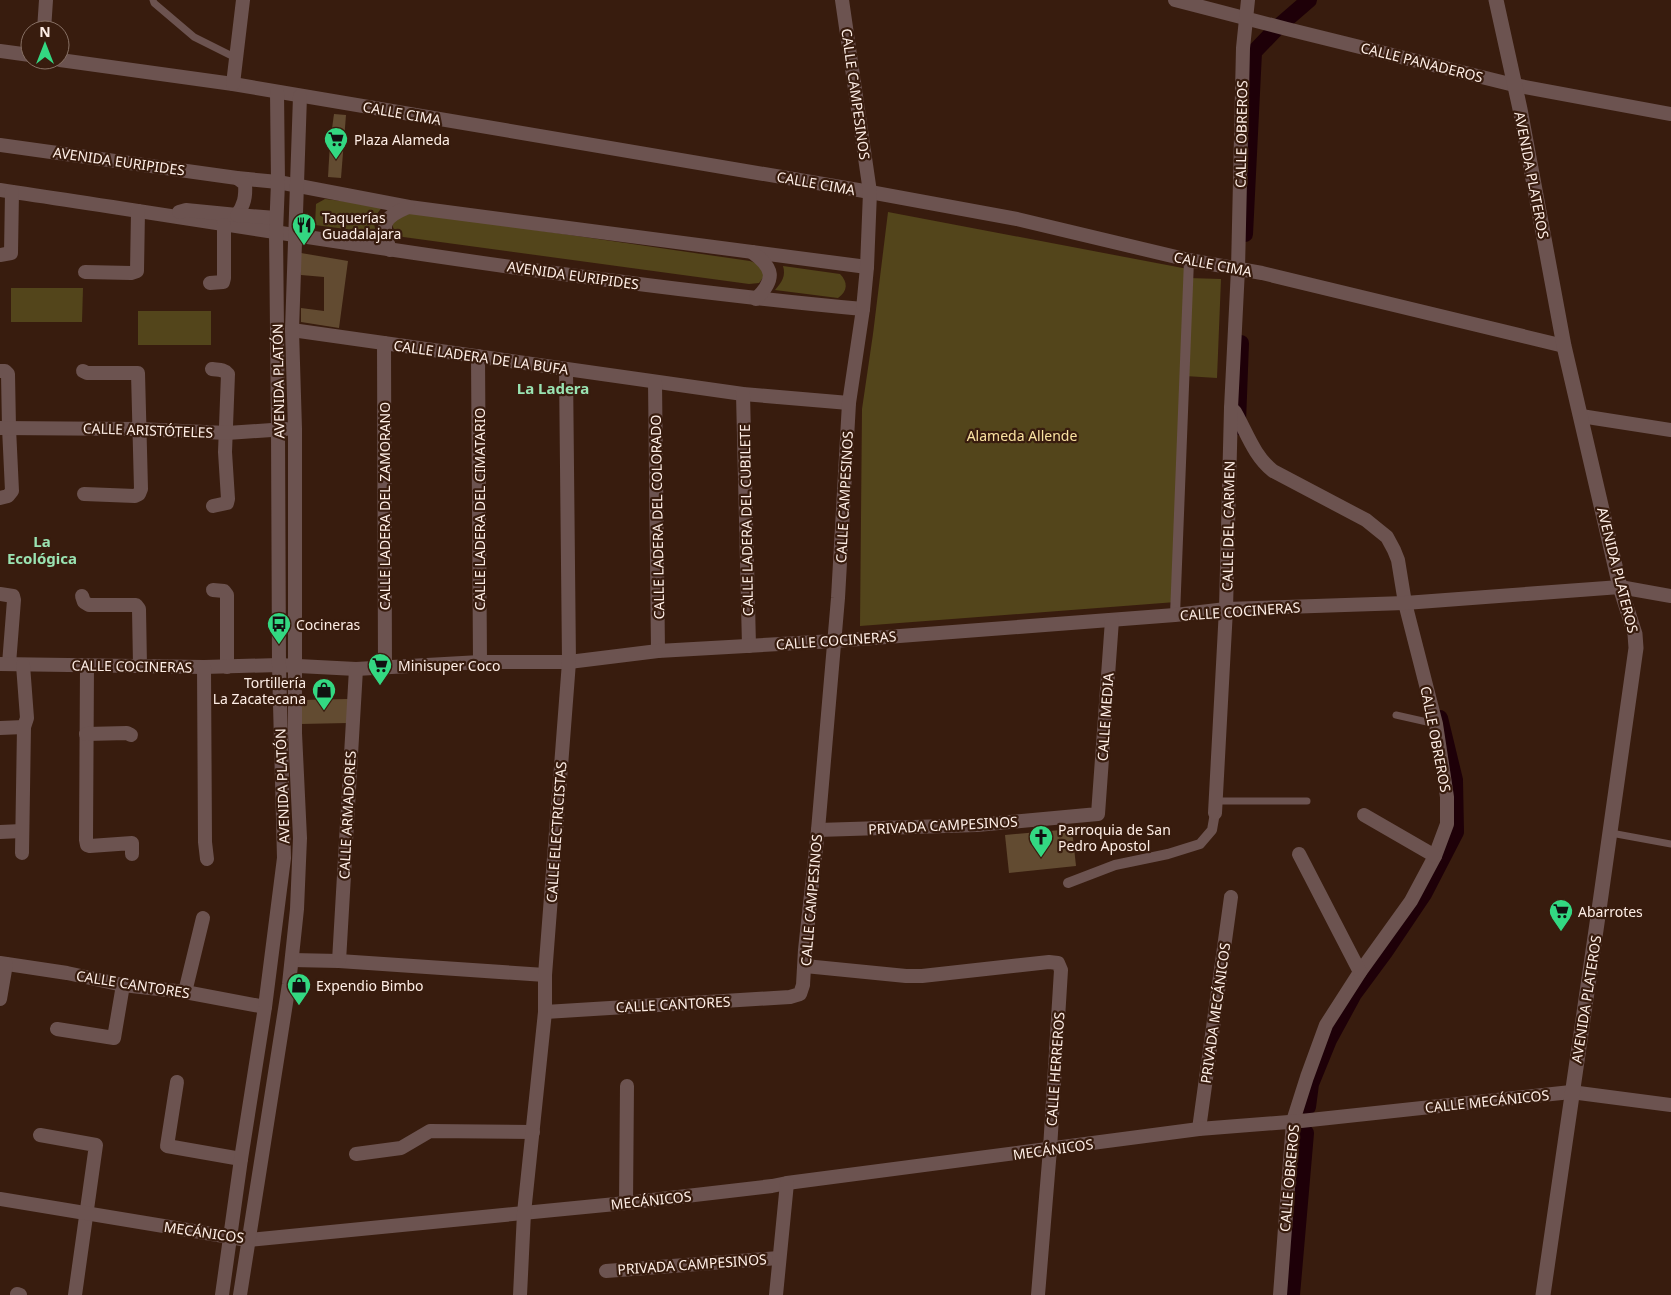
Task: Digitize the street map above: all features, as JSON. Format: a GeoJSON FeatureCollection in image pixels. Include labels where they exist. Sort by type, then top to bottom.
{"type":"FeatureCollection","features":[{"type":"Feature","properties":{"kind":"street"},"geometry":{"type":"LineString","coordinates":[[45,20],[46,0]]}},
{"type":"Feature","properties":{"kind":"street"},"geometry":{"type":"LineString","coordinates":[[233,84],[243,0]]}},
{"type":"Feature","properties":{"kind":"street","name":"CALLE CAMPESINOS"},"geometry":{"type":"LineString","coordinates":[[800,994],[804,985],[805,950],[818,830],[838,598],[849,403],[863,309],[867,267],[870,192],[842,0]]}},
{"type":"Feature","properties":{"kind":"street","name":"CALLE PANADEROS"},"geometry":{"type":"LineString","coordinates":[[1175,0],[1514,85],[1671,114]]}},
{"type":"Feature","properties":{"kind":"street","name":"CALLE OBREROS"},"geometry":{"type":"LineString","coordinates":[[1238,269],[1243,48],[1248,0]]}},
{"type":"Feature","properties":{"kind":"street","name":"AVENIDA PLATEROS"},"geometry":{"type":"LineString","coordinates":[[1496,0],[1564,346],[1620,587],[1635,634],[1636,648],[1611,834],[1571,1092],[1543,1295]]}},
{"type":"Feature","properties":{"kind":"street"},"geometry":{"type":"LineString","coordinates":[[0,51],[20,54]]}},
{"type":"Feature","properties":{"kind":"street","name":"CALLE CIMA"},"geometry":{"type":"LineString","coordinates":[[70,61],[233,84],[870,192],[1016,219],[1188,260],[1262,273],[1564,346]]}},
{"type":"Feature","properties":{"kind":"street","name":"AVENIDA PLATÓN"},"geometry":{"type":"LineString","coordinates":[[222,1295],[265,1007],[284,858],[279,665],[276,225],[278,182],[276,92]]}},
{"type":"Feature","properties":{"kind":"street","name":"AVENIDA PLATÓN"},"geometry":{"type":"LineString","coordinates":[[240,1295],[292,960],[297,909],[300,838],[295,733],[295,429],[292,330],[300,96]]}},
{"type":"Feature","properties":{"kind":"street","name":"AVENIDA EURIPIDES"},"geometry":{"type":"LineString","coordinates":[[0,145],[278,182],[409,207],[867,267]]}},
{"type":"Feature","properties":{"kind":"street"},"geometry":{"type":"LineString","coordinates":[[237,178],[245,184],[246,193],[243,206],[237,215]]}},
{"type":"Feature","properties":{"kind":"street"},"geometry":{"type":"LineString","coordinates":[[0,255],[10,253],[6,191]]}},
{"type":"Feature","properties":{"kind":"street","name":"AVENIDA EURIPIDES"},"geometry":{"type":"LineString","coordinates":[[6,191],[224,225],[276,225]]}},
{"type":"Feature","properties":{"kind":"street"},"geometry":{"type":"LineString","coordinates":[[390,250],[385,236],[385,223],[393,214],[409,207]]}},
{"type":"Feature","properties":{"kind":"street","name":"AVENIDA EURIPIDES"},"geometry":{"type":"LineString","coordinates":[[164,215],[186,210],[237,215],[276,225],[295,235],[390,250],[756,299],[863,309]]}},
{"type":"Feature","properties":{"kind":"street"},"geometry":{"type":"LineString","coordinates":[[85,272],[131,273],[137,271],[138,211]]}},
{"type":"Feature","properties":{"kind":"street"},"geometry":{"type":"LineString","coordinates":[[210,283],[223,282],[224,278],[224,225]]}},
{"type":"Feature","properties":{"kind":"street"},"geometry":{"type":"LineString","coordinates":[[751,251],[765,262],[770,273],[768,285],[756,299]]}},
{"type":"Feature","properties":{"kind":"street"},"geometry":{"type":"LineString","coordinates":[[1175,615],[1188,260]]}},
{"type":"Feature","properties":{"kind":"street","name":"CALLE DEL CARMEN"},"geometry":{"type":"LineString","coordinates":[[1215,807],[1226,609],[1231,408],[1238,269]]}},
{"type":"Feature","properties":{"kind":"street","name":"CALLE LADERA DE LA BUFA"},"geometry":{"type":"LineString","coordinates":[[292,330],[743,394],[849,403]]}},
{"type":"Feature","properties":{"kind":"street","name":"CALLE LADERA DEL ZAMORANO"},"geometry":{"type":"LineString","coordinates":[[384,343],[385,668]]}},
{"type":"Feature","properties":{"kind":"street","name":"CALLE LADERA DEL CIMATARIO"},"geometry":{"type":"LineString","coordinates":[[478,356],[480,662]]}},
{"type":"Feature","properties":{"kind":"street","name":"CALLE ELECTRICISTAS"},"geometry":{"type":"LineString","coordinates":[[520,1295],[524,1213],[545,1012],[545,975],[569,662],[566,369]]}},
{"type":"Feature","properties":{"kind":"street"},"geometry":{"type":"LineString","coordinates":[[212,370],[222,370],[228,374],[227,503],[213,506]]}},
{"type":"Feature","properties":{"kind":"street"},"geometry":{"type":"LineString","coordinates":[[0,371],[8,374],[4,428],[12,491],[8,496],[0,498]]}},
{"type":"Feature","properties":{"kind":"street"},"geometry":{"type":"LineString","coordinates":[[83,371],[87,373],[138,373],[140,489],[139,494],[135,496],[84,494]]}},
{"type":"Feature","properties":{"kind":"street","name":"CALLE LADERA DEL COLORADO"},"geometry":{"type":"LineString","coordinates":[[655,382],[658,652]]}},
{"type":"Feature","properties":{"kind":"street","name":"CALLE LADERA DEL CUBILETE"},"geometry":{"type":"LineString","coordinates":[[743,394],[749,646]]}},
{"type":"Feature","properties":{"kind":"street","name":"CALLE OBREROS"},"geometry":{"type":"LineString","coordinates":[[1231,408],[1263,463],[1273,471],[1366,520],[1387,537],[1398,560],[1405,603],[1436,724],[1447,797],[1447,824],[1435,856],[1411,900],[1360,972],[1326,1025],[1298,1121],[1280,1295]]}},
{"type":"Feature","properties":{"kind":"street"},"geometry":{"type":"LineString","coordinates":[[1581,416],[1671,430]]}},
{"type":"Feature","properties":{"kind":"street","name":"CALLE ARISTÓTELES"},"geometry":{"type":"LineString","coordinates":[[4,428],[138,429],[227,433],[295,429]]}},
{"type":"Feature","properties":{"kind":"street","name":"CALLE COCINERAS"},"geometry":{"type":"LineString","coordinates":[[4,664],[204,667],[279,665],[356,669],[480,662],[569,662],[658,652],[1112,620],[1226,609],[1405,603],[1620,587],[1671,596]]}},
{"type":"Feature","properties":{"kind":"street"},"geometry":{"type":"LineString","coordinates":[[213,590],[224,591],[227,595],[227,667]]}},
{"type":"Feature","properties":{"kind":"street"},"geometry":{"type":"LineString","coordinates":[[0,594],[13,596],[14,600],[4,664]]}},
{"type":"Feature","properties":{"kind":"street"},"geometry":{"type":"LineString","coordinates":[[82,596],[84,602],[89,605],[136,605],[139,609],[140,666]]}},
{"type":"Feature","properties":{"kind":"street","name":"CALLE MEDIA"},"geometry":{"type":"LineString","coordinates":[[1098,814],[1112,620]]}},
{"type":"Feature","properties":{"kind":"street"},"geometry":{"type":"LineString","coordinates":[[22,853],[24,727],[27,718],[23,665]]}},
{"type":"Feature","properties":{"kind":"street"},"geometry":{"type":"LineString","coordinates":[[87,666],[87,845],[132,848]]}},
{"type":"Feature","properties":{"kind":"street"},"geometry":{"type":"LineString","coordinates":[[204,667],[205,842],[208,859]]}},
{"type":"Feature","properties":{"kind":"street","name":"CALLE ARMADORES"},"geometry":{"type":"LineString","coordinates":[[339,961],[356,669]]}},
{"type":"Feature","properties":{"kind":"street"},"geometry":{"type":"LineString","coordinates":[[0,728],[24,727]]}},
{"type":"Feature","properties":{"kind":"street"},"geometry":{"type":"LineString","coordinates":[[86,734],[127,733],[131,735]]}},
{"type":"Feature","properties":{"kind":"street"},"geometry":{"type":"LineString","coordinates":[[1068,883],[1115,865],[1168,854],[1200,844],[1212,830],[1215,807]]}},
{"type":"Feature","properties":{"kind":"street","name":"PRIVADA CAMPESINOS"},"geometry":{"type":"LineString","coordinates":[[818,830],[977,825],[1098,814]]}},
{"type":"Feature","properties":{"kind":"street"},"geometry":{"type":"LineString","coordinates":[[1364,815],[1435,856]]}},
{"type":"Feature","properties":{"kind":"street"},"geometry":{"type":"LineString","coordinates":[[0,832],[22,831]]}},
{"type":"Feature","properties":{"kind":"street"},"geometry":{"type":"LineString","coordinates":[[1299,854],[1360,972]]}},
{"type":"Feature","properties":{"kind":"street","name":"PRIVADA MECÁNICOS"},"geometry":{"type":"LineString","coordinates":[[1198,1129],[1231,897]]}},
{"type":"Feature","properties":{"kind":"street"},"geometry":{"type":"LineString","coordinates":[[185,992],[203,918]]}},
{"type":"Feature","properties":{"kind":"street"},"geometry":{"type":"LineString","coordinates":[[292,960],[339,961],[545,975]]}},
{"type":"Feature","properties":{"kind":"street","name":"CALLE HERREROS"},"geometry":{"type":"LineString","coordinates":[[805,966],[922,976],[1058,962],[1061,970],[1050,1149],[1038,1295]]}},
{"type":"Feature","properties":{"kind":"street"},"geometry":{"type":"LineString","coordinates":[[0,999],[3,963]]}},
{"type":"Feature","properties":{"kind":"street","name":"CALLE CANTORES"},"geometry":{"type":"LineString","coordinates":[[3,963],[67,973],[123,985],[185,992],[265,1007]]}},
{"type":"Feature","properties":{"kind":"street"},"geometry":{"type":"LineString","coordinates":[[57,1029],[114,1038],[123,985]]}},
{"type":"Feature","properties":{"kind":"street","name":"CALLE CANTORES"},"geometry":{"type":"LineString","coordinates":[[545,1012],[790,997],[800,994]]}},
{"type":"Feature","properties":{"kind":"street"},"geometry":{"type":"LineString","coordinates":[[177,1082],[167,1146],[241,1159]]}},
{"type":"Feature","properties":{"kind":"street"},"geometry":{"type":"LineString","coordinates":[[626,1203],[627,1086]]}},
{"type":"Feature","properties":{"kind":"street","name":"CALLE MECÁNICOS"},"geometry":{"type":"LineString","coordinates":[[1298,1121],[1571,1092],[1671,1105]]}},
{"type":"Feature","properties":{"kind":"street","name":"MECÁNICOS"},"geometry":{"type":"LineString","coordinates":[[0,1199],[248,1240],[626,1203],[772,1186],[1198,1129],[1298,1121]]}},
{"type":"Feature","properties":{"kind":"street"},"geometry":{"type":"LineString","coordinates":[[356,1154],[401,1148],[430,1131],[532,1132]]}},
{"type":"Feature","properties":{"kind":"street"},"geometry":{"type":"LineString","coordinates":[[40,1135],[96,1145],[75,1295]]}},
{"type":"Feature","properties":{"kind":"street"},"geometry":{"type":"LineString","coordinates":[[776,1295],[787,1183]]}},
{"type":"Feature","properties":{"kind":"street","name":"PRIVADA CAMPESINOS"},"geometry":{"type":"LineString","coordinates":[[606,1271],[779,1258]]}},
{"type":"Feature","properties":{"kind":"lane"},"geometry":{"type":"LineString","coordinates":[[153,0],[154,3],[194,37],[236,58]]}},
{"type":"Feature","properties":{"kind":"lane"},"geometry":{"type":"LineString","coordinates":[[1396,715],[1436,724]]}},
{"type":"Feature","properties":{"kind":"lane"},"geometry":{"type":"LineString","coordinates":[[1215,807],[1307,801]]}},
{"type":"Feature","properties":{"kind":"lane"},"geometry":{"type":"LineString","coordinates":[[1611,834],[1671,844]]}},
{"type":"Feature","properties":{"kind":"green space"},"geometry":{"type":"Polygon","coordinates":[[[325,199],[383,206],[373,219],[376,233],[315,225],[316,204],[325,199]]]}},
{"type":"Feature","properties":{"kind":"green space","name":"Alameda Allende"},"geometry":{"type":"Polygon","coordinates":[[[888,212],[1188,269],[1188,278],[1221,279],[1217,378],[1185,376],[1176,602],[860,626],[862,409],[888,212]]]}},
{"type":"Feature","properties":{"kind":"green space"},"geometry":{"type":"Polygon","coordinates":[[[417,213],[750,261],[761,265],[765,275],[759,283],[749,284],[396,236],[392,224],[399,215],[417,213]]]}},
{"type":"Feature","properties":{"kind":"green space"},"geometry":{"type":"Polygon","coordinates":[[[783,266],[840,274],[846,283],[844,292],[838,298],[775,290],[783,279],[783,266]]]}},
{"type":"Feature","properties":{"kind":"green space"},"geometry":{"type":"Polygon","coordinates":[[[11,288],[83,288],[82,322],[11,322],[11,288]]]}},
{"type":"Feature","properties":{"kind":"green space"},"geometry":{"type":"Polygon","coordinates":[[[138,311],[211,311],[211,345],[138,345],[138,311]]]}},
{"type":"Feature","properties":{"kind":"building","name":"Plaza Alameda"},"geometry":{"type":"Polygon","coordinates":[[[334,114],[346,115],[341,178],[328,177],[334,114]]]}},
{"type":"Feature","properties":{"kind":"building"},"geometry":{"type":"Polygon","coordinates":[[[301,253],[348,261],[339,328],[301,322],[301,308],[324,311],[324,277],[301,275],[301,253]]]}},
{"type":"Feature","properties":{"kind":"building","name":"Tortillería La Zacatecana"},"geometry":{"type":"Polygon","coordinates":[[[348,699],[348,723],[300,724],[300,700],[348,699]]]}},
{"type":"Feature","properties":{"kind":"building","name":"Parroquia de San Pedro Apostol"},"geometry":{"type":"Polygon","coordinates":[[[1072,829],[1076,866],[1009,873],[1005,835],[1072,829]]]}},
{"type":"Feature","properties":{"kind":"waterway"},"geometry":{"type":"LineString","coordinates":[[1245,234],[1254,52],[1279,26],[1309,0]]}},
{"type":"Feature","properties":{"kind":"waterway"},"geometry":{"type":"LineString","coordinates":[[1241,343],[1238,422],[1242,428]]}},
{"type":"Feature","properties":{"kind":"waterway"},"geometry":{"type":"LineString","coordinates":[[1308,1107],[1311,1084],[1329,1040],[1354,994],[1424,894],[1456,832],[1455,780],[1440,718]]}},
{"type":"Feature","properties":{"kind":"waterway"},"geometry":{"type":"LineString","coordinates":[[1292,1295],[1306,1133]]}},
{"type":"Feature","properties":{"kind":"place","name":"Plaza Alameda"},"geometry":{"type":"Point","coordinates":[336,160]}},
{"type":"Feature","properties":{"kind":"place","name":"Taquerías Guadalajara"},"geometry":{"type":"Point","coordinates":[304,246]}},
{"type":"Feature","properties":{"kind":"place","name":"Cocineras"},"geometry":{"type":"Point","coordinates":[279,645]}},
{"type":"Feature","properties":{"kind":"place","name":"Minisuper Coco"},"geometry":{"type":"Point","coordinates":[380,686]}},
{"type":"Feature","properties":{"kind":"place","name":"Tortillería La Zacatecana"},"geometry":{"type":"Point","coordinates":[324,711]}},
{"type":"Feature","properties":{"kind":"place","name":"Parroquia de San Pedro Apostol"},"geometry":{"type":"Point","coordinates":[1041,858]}},
{"type":"Feature","properties":{"kind":"place","name":"Abarrotes"},"geometry":{"type":"Point","coordinates":[1561,932]}},
{"type":"Feature","properties":{"kind":"place","name":"Expendio Bimbo"},"geometry":{"type":"Point","coordinates":[299,1006]}},
{"type":"Feature","properties":{"kind":"district","name":"La Ladera"},"geometry":{"type":"Point","coordinates":[553,388]}},
{"type":"Feature","properties":{"kind":"district","name":"La Ecológica"},"geometry":{"type":"Point","coordinates":[42,550]}}]}
